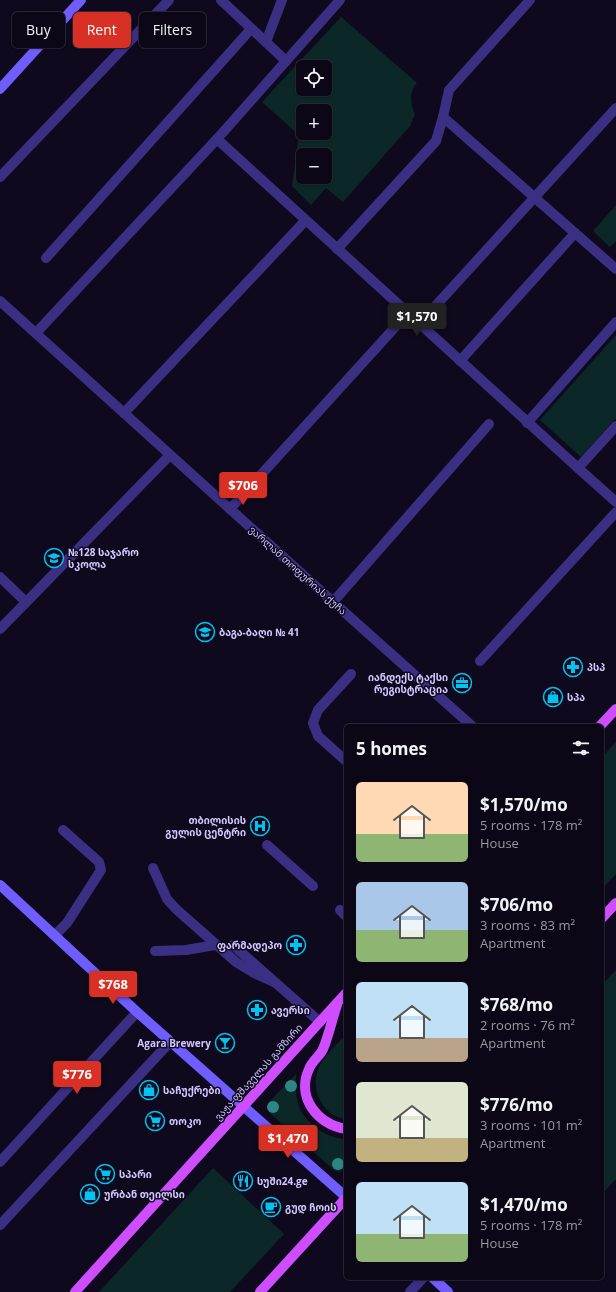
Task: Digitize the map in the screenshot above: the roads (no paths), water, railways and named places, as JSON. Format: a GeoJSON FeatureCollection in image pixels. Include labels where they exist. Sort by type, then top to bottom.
{"type":"FeatureCollection","features":[{"type":"Feature","properties":{"kind":"main road"},"geometry":{"type":"LineString","coordinates":[[602,724],[616,709]]}},
{"type":"Feature","properties":{"kind":"main road"},"geometry":{"type":"LineString","coordinates":[[604,916],[616,903]]}},
{"type":"Feature","properties":{"kind":"main road","name":"ვაჟა-ფშაველას გამზირი"},"geometry":{"type":"LineString","coordinates":[[75,1292],[344,995]]}},
{"type":"Feature","properties":{"kind":"main road"},"geometry":{"type":"LineString","coordinates":[[337,1003],[323,1050],[310,1067],[305,1081],[305,1093],[309,1104],[315,1112],[335,1127],[344,1129]]}},
{"type":"Feature","properties":{"kind":"main road"},"geometry":{"type":"LineString","coordinates":[[260,1292],[344,1199]]}},
{"type":"Feature","properties":{"kind":"street"},"geometry":{"type":"LineString","coordinates":[[0,89],[80,0]]}},
{"type":"Feature","properties":{"kind":"street"},"geometry":{"type":"LineString","coordinates":[[0,177],[168,0]]}},
{"type":"Feature","properties":{"kind":"street"},"geometry":{"type":"LineString","coordinates":[[221,0],[286,61]]}},
{"type":"Feature","properties":{"kind":"street"},"geometry":{"type":"LineString","coordinates":[[266,42],[282,0]]}},
{"type":"Feature","properties":{"kind":"street"},"geometry":{"type":"LineString","coordinates":[[36,333],[217,139],[340,0]]}},
{"type":"Feature","properties":{"kind":"street"},"geometry":{"type":"LineString","coordinates":[[337,249],[436,141],[444,116],[449,90],[530,0]]}},
{"type":"Feature","properties":{"kind":"street"},"geometry":{"type":"LineString","coordinates":[[46,258],[251,29]]}},
{"type":"Feature","properties":{"kind":"street"},"geometry":{"type":"LineString","coordinates":[[419,324],[616,108]]}},
{"type":"Feature","properties":{"kind":"street"},"geometry":{"type":"LineString","coordinates":[[444,116],[616,269]]}},
{"type":"Feature","properties":{"kind":"street"},"geometry":{"type":"LineString","coordinates":[[217,139],[407,314],[616,502]]}},
{"type":"Feature","properties":{"kind":"street"},"geometry":{"type":"LineString","coordinates":[[124,412],[305,221]]}},
{"type":"Feature","properties":{"kind":"street"},"geometry":{"type":"LineString","coordinates":[[460,362],[575,233]]}},
{"type":"Feature","properties":{"kind":"street","name":"ვარლამ თოფურიას ქუჩა"},"geometry":{"type":"LineString","coordinates":[[0,301],[470,724]]}},
{"type":"Feature","properties":{"kind":"street"},"geometry":{"type":"LineString","coordinates":[[230,509],[407,314]]}},
{"type":"Feature","properties":{"kind":"street"},"geometry":{"type":"LineString","coordinates":[[528,423],[616,322]]}},
{"type":"Feature","properties":{"kind":"street"},"geometry":{"type":"LineString","coordinates":[[333,602],[489,424]]}},
{"type":"Feature","properties":{"kind":"street"},"geometry":{"type":"LineString","coordinates":[[578,468],[616,426]]}},
{"type":"Feature","properties":{"kind":"street"},"geometry":{"type":"LineString","coordinates":[[0,629],[170,455]]}},
{"type":"Feature","properties":{"kind":"street"},"geometry":{"type":"LineString","coordinates":[[480,661],[616,512]]}},
{"type":"Feature","properties":{"kind":"street"},"geometry":{"type":"LineString","coordinates":[[0,577],[26,602]]}},
{"type":"Feature","properties":{"kind":"street"},"geometry":{"type":"LineString","coordinates":[[344,759],[318,736],[313,723],[318,710],[351,674]]}},
{"type":"Feature","properties":{"kind":"street"},"geometry":{"type":"LineString","coordinates":[[55,935],[67,923],[101,870],[99,862],[64,830]]}},
{"type":"Feature","properties":{"kind":"street"},"geometry":{"type":"LineString","coordinates":[[267,845],[312,886]]}},
{"type":"Feature","properties":{"kind":"street"},"geometry":{"type":"LineString","coordinates":[[153,868],[167,899],[176,909],[236,962],[254,973],[276,983]]}},
{"type":"Feature","properties":{"kind":"street"},"geometry":{"type":"LineString","coordinates":[[0,885],[170,1042],[244,1105],[344,1195]]}},
{"type":"Feature","properties":{"kind":"street"},"geometry":{"type":"LineString","coordinates":[[155,951],[186,950],[215,945]]}},
{"type":"Feature","properties":{"kind":"street"},"geometry":{"type":"LineString","coordinates":[[233,945],[320,1022]]}},
{"type":"Feature","properties":{"kind":"street"},"geometry":{"type":"LineString","coordinates":[[0,1162],[137,1012]]}},
{"type":"Feature","properties":{"kind":"street"},"geometry":{"type":"LineString","coordinates":[[0,1225],[170,1042]]}},
{"type":"Feature","properties":{"kind":"street"},"geometry":{"type":"LineString","coordinates":[[410,1292],[421,1280]]}},
{"type":"Feature","properties":{"kind":"street"},"geometry":{"type":"LineString","coordinates":[[435,1280],[448,1292]]}},
{"type":"Feature","properties":{"kind":"place","name":"№128 საჯარო სკოლა"},"geometry":{"type":"Point","coordinates":[54,558]}},
{"type":"Feature","properties":{"kind":"place","name":"ბაგა-ბაღი № 41"},"geometry":{"type":"Point","coordinates":[205,632]}},
{"type":"Feature","properties":{"kind":"place","name":"პსპ"},"geometry":{"type":"Point","coordinates":[573,667]}},
{"type":"Feature","properties":{"kind":"place","name":"იანდექს ტაქსი რეგისტრაცია"},"geometry":{"type":"Point","coordinates":[462,683]}},
{"type":"Feature","properties":{"kind":"place","name":"სპა"},"geometry":{"type":"Point","coordinates":[553,697]}},
{"type":"Feature","properties":{"kind":"place","name":"თბილისის გულის ცენტრი"},"geometry":{"type":"Point","coordinates":[260,826]}},
{"type":"Feature","properties":{"kind":"place","name":"ფარმადეპო"},"geometry":{"type":"Point","coordinates":[296,945]}},
{"type":"Feature","properties":{"kind":"place","name":"ავერსი"},"geometry":{"type":"Point","coordinates":[257,1010]}},
{"type":"Feature","properties":{"kind":"place","name":"Agara Brewery"},"geometry":{"type":"Point","coordinates":[225,1043]}},
{"type":"Feature","properties":{"kind":"place","name":"საჩუქრები"},"geometry":{"type":"Point","coordinates":[149,1090]}},
{"type":"Feature","properties":{"kind":"place","name":"თოკო"},"geometry":{"type":"Point","coordinates":[155,1121]}},
{"type":"Feature","properties":{"kind":"place","name":"სპარი"},"geometry":{"type":"Point","coordinates":[105,1174]}},
{"type":"Feature","properties":{"kind":"place","name":"სუში24.ge"},"geometry":{"type":"Point","coordinates":[243,1181]}},
{"type":"Feature","properties":{"kind":"place","name":"ურბან თეილსი"},"geometry":{"type":"Point","coordinates":[90,1194]}},
{"type":"Feature","properties":{"kind":"place","name":"გუდ ჩოის"},"geometry":{"type":"Point","coordinates":[271,1207]}}]}
